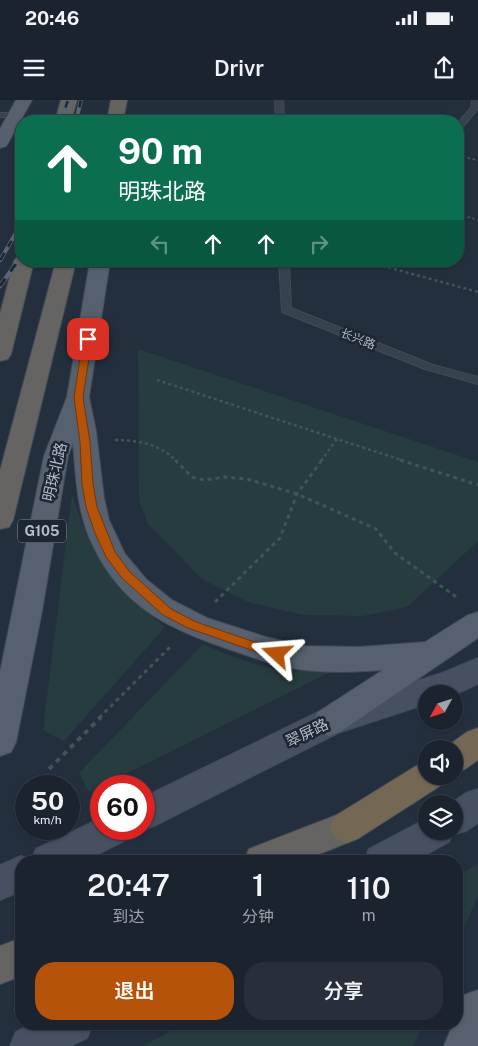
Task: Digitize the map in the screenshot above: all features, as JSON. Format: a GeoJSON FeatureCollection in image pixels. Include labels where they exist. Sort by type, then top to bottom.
{"type":"FeatureCollection","features":[{"type":"Feature","properties":{"kind":"highway"},"geometry":{"type":"LineString","coordinates":[[65,115],[69,100]]}},
{"type":"Feature","properties":{"kind":"highway"},"geometry":{"type":"LineString","coordinates":[[116,115],[119,100]]}},
{"type":"Feature","properties":{"kind":"highway"},"geometry":{"type":"LineString","coordinates":[[0,354],[22,267]]}},
{"type":"Feature","properties":{"kind":"highway","name":"G105"},"geometry":{"type":"LineString","coordinates":[[0,520],[64,267]]}},
{"type":"Feature","properties":{"kind":"highway"},"geometry":{"type":"LineString","coordinates":[[463,753],[478,742]]}},
{"type":"Feature","properties":{"kind":"highway"},"geometry":{"type":"LineString","coordinates":[[276,855],[347,827],[418,782]]}},
{"type":"Feature","properties":{"kind":"highway"},"geometry":{"type":"LineString","coordinates":[[0,965],[15,959]]}},
{"type":"Feature","properties":{"kind":"main road"},"geometry":{"type":"LineString","coordinates":[[16,115],[24,100]]}},
{"type":"Feature","properties":{"kind":"main road"},"geometry":{"type":"LineString","coordinates":[[0,143],[15,117]]}},
{"type":"Feature","properties":{"kind":"main road","name":"明珠北路"},"geometry":{"type":"LineString","coordinates":[[0,742],[8,676],[28,611],[56,456],[78,397],[99,267]]}},
{"type":"Feature","properties":{"kind":"main road"},"geometry":{"type":"LineString","coordinates":[[78,397],[85,442],[87,484],[100,533],[110,554],[126,575],[167,612],[192,625],[277,654],[314,659],[350,659],[432,654]]}},
{"type":"Feature","properties":{"kind":"main road"},"geometry":{"type":"LineString","coordinates":[[329,722],[432,654],[470,612]]}},
{"type":"Feature","properties":{"kind":"main road","name":"翠屏路"},"geometry":{"type":"LineString","coordinates":[[155,809],[329,722],[451,683],[478,670]]}},
{"type":"Feature","properties":{"kind":"main road"},"geometry":{"type":"LineString","coordinates":[[463,814],[478,804]]}},
{"type":"Feature","properties":{"kind":"main road"},"geometry":{"type":"LineString","coordinates":[[60,855],[91,840]]}},
{"type":"Feature","properties":{"kind":"main road"},"geometry":{"type":"LineString","coordinates":[[392,855],[420,840]]}},
{"type":"Feature","properties":{"kind":"main road"},"geometry":{"type":"LineString","coordinates":[[0,883],[15,876]]}},
{"type":"Feature","properties":{"kind":"main road"},"geometry":{"type":"LineString","coordinates":[[464,1046],[478,1009]]}},
{"type":"Feature","properties":{"kind":"main road"},"geometry":{"type":"LineString","coordinates":[[30,1046],[61,1030]]}},
{"type":"Feature","properties":{"kind":"lane"},"geometry":{"type":"LineString","coordinates":[[279,100],[280,115]]}},
{"type":"Feature","properties":{"kind":"lane"},"geometry":{"type":"LineString","coordinates":[[464,120],[475,108],[476,100]]}},
{"type":"Feature","properties":{"kind":"lane"},"geometry":{"type":"LineString","coordinates":[[0,115],[16,115]]}},
{"type":"Feature","properties":{"kind":"lane","name":"长兴路"},"geometry":{"type":"LineString","coordinates":[[284,267],[286,310],[429,367],[478,381]]}},
{"type":"Feature","properties":{"kind":"path"},"geometry":{"type":"LineString","coordinates":[[464,157],[478,160]]}},
{"type":"Feature","properties":{"kind":"path"},"geometry":{"type":"LineString","coordinates":[[464,216],[478,220]]}},
{"type":"Feature","properties":{"kind":"path"},"geometry":{"type":"LineString","coordinates":[[387,267],[478,292]]}},
{"type":"Feature","properties":{"kind":"path"},"geometry":{"type":"LineString","coordinates":[[157,380],[478,485]]}},
{"type":"Feature","properties":{"kind":"path"},"geometry":{"type":"LineString","coordinates":[[49,769],[280,538],[297,494],[336,439]]}},
{"type":"Feature","properties":{"kind":"path"},"geometry":{"type":"LineString","coordinates":[[85,442],[129,440],[156,446],[167,451],[192,477],[204,480],[226,477],[248,478],[297,494],[376,529],[395,553],[470,612]]}},
{"type":"Feature","properties":{"kind":"green space"},"geometry":{"type":"Polygon","coordinates":[[[138,349],[478,462],[478,541],[407,607],[363,616],[303,615],[248,602],[202,579],[148,524],[139,501],[138,349]]]}},
{"type":"Feature","properties":{"kind":"green space"},"geometry":{"type":"Polygon","coordinates":[[[72,494],[87,536],[103,565],[128,596],[165,627],[64,741],[43,730],[72,494]]]}},
{"type":"Feature","properties":{"kind":"green space"},"geometry":{"type":"Polygon","coordinates":[[[203,644],[234,657],[266,667],[294,670],[335,670],[123,775],[90,775],[89,792],[79,773],[203,644]]]}},
{"type":"Feature","properties":{"kind":"green space"},"geometry":{"type":"Polygon","coordinates":[[[478,864],[478,895],[463,930],[463,872],[478,864]]]}},
{"type":"Feature","properties":{"kind":"green space"},"geometry":{"type":"Polygon","coordinates":[[[173,1030],[420,1030],[413,1046],[143,1046],[173,1030]]]}},
{"type":"Feature","properties":{"kind":"railway"},"geometry":{"type":"LineString","coordinates":[[63,115],[68,100]]}},
{"type":"Feature","properties":{"kind":"railway"},"geometry":{"type":"LineString","coordinates":[[77,115],[81,100]]}},
{"type":"Feature","properties":{"kind":"railway"},"geometry":{"type":"LineString","coordinates":[[1,259],[15,234]]}},
{"type":"Feature","properties":{"kind":"railway"},"geometry":{"type":"LineString","coordinates":[[0,286],[15,265]]}},
{"type":"Feature","properties":{"kind":"route"},"geometry":{"type":"LineString","coordinates":[[88,339],[78,397],[85,442],[87,484],[100,533],[110,554],[126,575],[167,612],[192,625],[277,654]]}}]}
